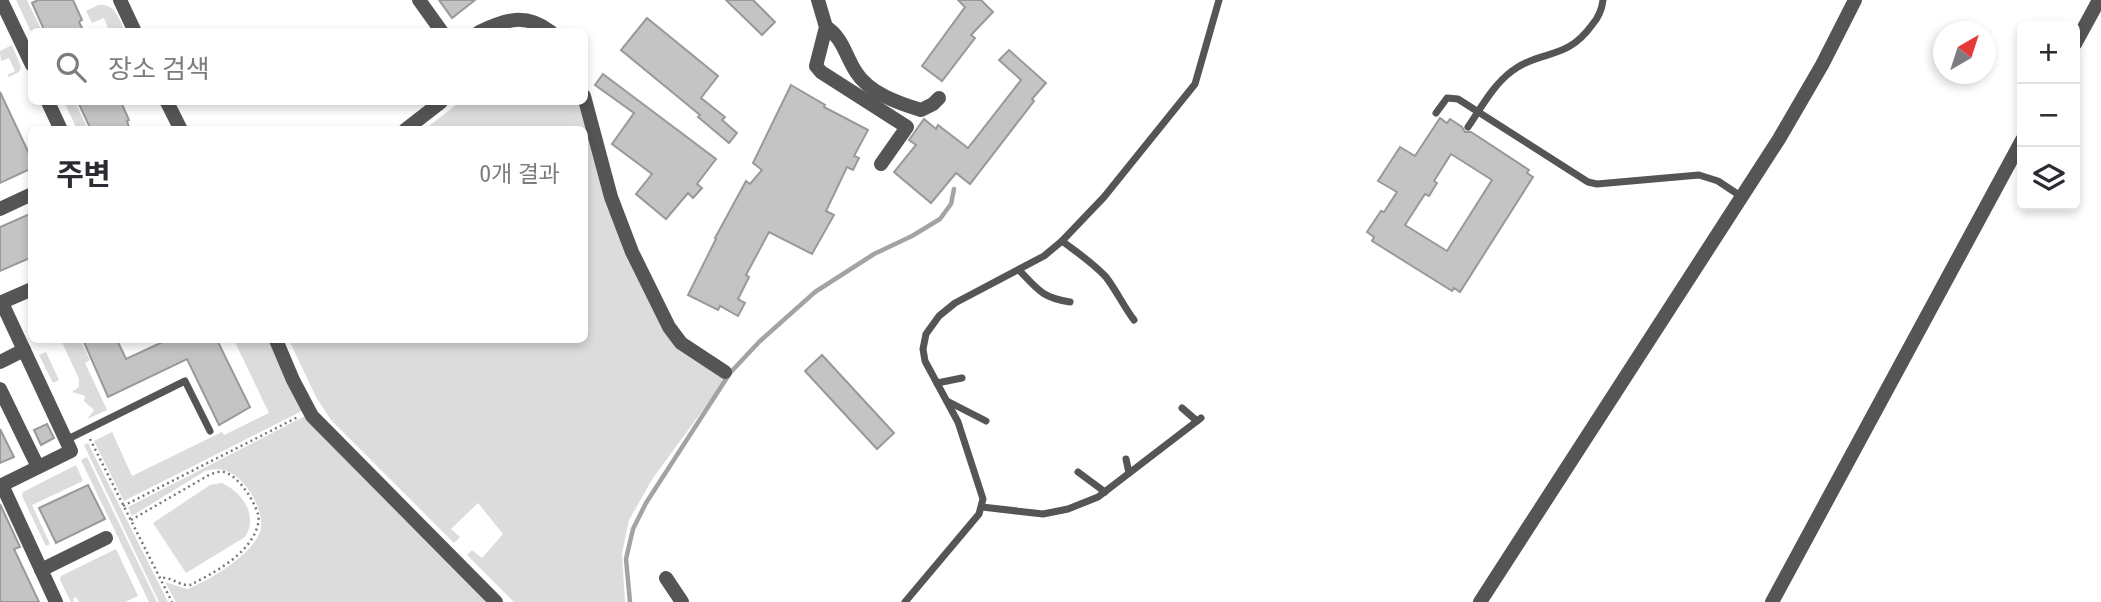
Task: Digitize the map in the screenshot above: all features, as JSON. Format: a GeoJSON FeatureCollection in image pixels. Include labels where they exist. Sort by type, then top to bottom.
{"type":"FeatureCollection","features":[{"type":"Feature","properties":{"kind":"street"},"geometry":{"type":"LineString","coordinates":[[1,0],[28,57]]}},
{"type":"Feature","properties":{"kind":"street"},"geometry":{"type":"LineString","coordinates":[[120,0],[133,28]]}},
{"type":"Feature","properties":{"kind":"street"},"geometry":{"type":"LineString","coordinates":[[419,0],[439,28]]}},
{"type":"Feature","properties":{"kind":"street"},"geometry":{"type":"LineString","coordinates":[[818,0],[826,27],[816,66],[821,72],[907,127],[881,164]]}},
{"type":"Feature","properties":{"kind":"street"},"geometry":{"type":"LineString","coordinates":[[1480,602],[1742,197],[1822,65],[1856,0]]}},
{"type":"Feature","properties":{"kind":"street"},"geometry":{"type":"LineString","coordinates":[[2080,35],[2099,0]]}},
{"type":"Feature","properties":{"kind":"street"},"geometry":{"type":"LineString","coordinates":[[488,28],[506,20],[526,21],[542,28]]}},
{"type":"Feature","properties":{"kind":"street"},"geometry":{"type":"LineString","coordinates":[[826,27],[840,39],[855,70],[867,85],[921,110],[933,104],[939,97]]}},
{"type":"Feature","properties":{"kind":"street"},"geometry":{"type":"LineString","coordinates":[[49,105],[59,126]]}},
{"type":"Feature","properties":{"kind":"street"},"geometry":{"type":"LineString","coordinates":[[168,105],[179,126]]}},
{"type":"Feature","properties":{"kind":"street"},"geometry":{"type":"LineString","coordinates":[[410,126],[437,105]]}},
{"type":"Feature","properties":{"kind":"street"},"geometry":{"type":"LineString","coordinates":[[586,105],[611,197],[632,252],[669,327],[681,343],[725,372]]}},
{"type":"Feature","properties":{"kind":"street"},"geometry":{"type":"LineString","coordinates":[[1772,602],[2019,147]]}},
{"type":"Feature","properties":{"kind":"street"},"geometry":{"type":"LineString","coordinates":[[0,209],[28,196]]}},
{"type":"Feature","properties":{"kind":"street"},"geometry":{"type":"LineString","coordinates":[[28,291],[1,303],[71,452],[2,485],[56,602]]}},
{"type":"Feature","properties":{"kind":"street"},"geometry":{"type":"LineString","coordinates":[[277,343],[309,411],[323,428],[496,602]]}},
{"type":"Feature","properties":{"kind":"street"},"geometry":{"type":"LineString","coordinates":[[0,362],[24,350]]}},
{"type":"Feature","properties":{"kind":"street"},"geometry":{"type":"LineString","coordinates":[[0,389],[38,467]]}},
{"type":"Feature","properties":{"kind":"street"},"geometry":{"type":"LineString","coordinates":[[41,570],[106,538]]}},
{"type":"Feature","properties":{"kind":"street"},"geometry":{"type":"LineString","coordinates":[[666,578],[682,602]]}},
{"type":"Feature","properties":{"kind":"lane"},"geometry":{"type":"LineString","coordinates":[[905,602],[979,514],[983,499],[958,422],[925,361],[923,349],[926,334],[939,316],[955,303],[1044,257],[1104,197],[1195,85],[1219,0]]}},
{"type":"Feature","properties":{"kind":"lane"},"geometry":{"type":"LineString","coordinates":[[1468,127],[1497,86],[1512,71],[1528,62],[1574,45],[1595,22],[1603,0]]}},
{"type":"Feature","properties":{"kind":"lane"},"geometry":{"type":"LineString","coordinates":[[1436,113],[1447,98],[1453,97],[1588,182],[1598,184],[1699,175],[1718,181],[1742,197]]}},
{"type":"Feature","properties":{"kind":"lane"},"geometry":{"type":"LineString","coordinates":[[1062,241],[1094,265],[1109,281],[1134,320]]}},
{"type":"Feature","properties":{"kind":"lane"},"geometry":{"type":"LineString","coordinates":[[1020,271],[1051,299],[1070,302]]}},
{"type":"Feature","properties":{"kind":"lane"},"geometry":{"type":"LineString","coordinates":[[937,383],[962,378]]}},
{"type":"Feature","properties":{"kind":"lane"},"geometry":{"type":"LineString","coordinates":[[65,440],[185,381],[210,431]]}},
{"type":"Feature","properties":{"kind":"lane"},"geometry":{"type":"LineString","coordinates":[[946,401],[986,421]]}},
{"type":"Feature","properties":{"kind":"lane"},"geometry":{"type":"LineString","coordinates":[[982,507],[1043,514],[1068,509],[1098,497],[1198,419],[1182,408]]}},
{"type":"Feature","properties":{"kind":"lane"},"geometry":{"type":"LineString","coordinates":[[1126,458],[1129,473]]}},
{"type":"Feature","properties":{"kind":"lane"},"geometry":{"type":"LineString","coordinates":[[1078,472],[1105,492]]}},
{"type":"Feature","properties":{"kind":"path"},"geometry":{"type":"LineString","coordinates":[[123,506],[309,411]]}},
{"type":"Feature","properties":{"kind":"path"},"geometry":{"type":"LineString","coordinates":[[85,430],[172,602]]}},
{"type":"Feature","properties":{"kind":"path"},"geometry":{"type":"LineString","coordinates":[[131,520],[176,492],[218,472],[235,478],[253,504],[258,515],[257,528],[248,544],[235,557],[190,585],[165,577],[160,578]]}},
{"type":"Feature","properties":{"kind":"shaded area"},"geometry":{"type":"Polygon","coordinates":[[[16,0],[27,0],[41,28],[29,28],[16,0]]]}},
{"type":"Feature","properties":{"kind":"shaded area"},"geometry":{"type":"Polygon","coordinates":[[[98,5],[109,7],[124,28],[108,28],[104,18],[92,23],[86,11],[98,5]]]}},
{"type":"Feature","properties":{"kind":"shaded area"},"geometry":{"type":"Polygon","coordinates":[[[12,45],[21,67],[19,72],[9,77],[7,75],[15,71],[9,58],[1,61],[0,51],[12,45]]]}},
{"type":"Feature","properties":{"kind":"shaded area"},"geometry":{"type":"Polygon","coordinates":[[[65,105],[76,105],[87,126],[76,126],[65,105]]]}},
{"type":"Feature","properties":{"kind":"shaded area"},"geometry":{"type":"Polygon","coordinates":[[[456,105],[582,105],[587,126],[429,126],[456,105]]]}},
{"type":"Feature","properties":{"kind":"shaded area"},"geometry":{"type":"Polygon","coordinates":[[[588,128],[607,200],[679,347],[725,380],[653,478],[629,520],[622,553],[625,602],[514,602],[467,555],[472,550],[482,558],[503,534],[478,503],[451,529],[460,537],[454,543],[331,420],[316,397],[290,343],[588,343],[588,128]]]}},
{"type":"Feature","properties":{"kind":"shaded area"},"geometry":{"type":"Polygon","coordinates":[[[62,343],[82,343],[90,360],[85,363],[107,410],[87,419],[94,410],[84,401],[85,396],[72,392],[79,387],[79,379],[62,343]]]}},
{"type":"Feature","properties":{"kind":"shaded area"},"geometry":{"type":"Polygon","coordinates":[[[235,343],[273,343],[304,410],[124,501],[94,441],[112,432],[132,476],[222,432],[224,435],[269,413],[235,343]]]}},
{"type":"Feature","properties":{"kind":"shaded area"},"geometry":{"type":"Polygon","coordinates":[[[46,352],[59,380],[53,383],[39,355],[46,352]]]}},
{"type":"Feature","properties":{"kind":"shaded area"},"geometry":{"type":"Polygon","coordinates":[[[307,415],[486,602],[176,602],[165,582],[187,589],[219,573],[251,547],[261,528],[260,513],[253,497],[237,477],[225,470],[215,469],[205,471],[132,516],[128,507],[307,415]]]}},
{"type":"Feature","properties":{"kind":"shaded area"},"geometry":{"type":"Polygon","coordinates":[[[88,443],[168,602],[159,602],[84,445],[88,443]]]}},
{"type":"Feature","properties":{"kind":"shaded area"},"geometry":{"type":"Polygon","coordinates":[[[87,457],[157,602],[149,602],[81,460],[87,457]]]}},
{"type":"Feature","properties":{"kind":"shaded area"},"geometry":{"type":"Polygon","coordinates":[[[76,465],[83,481],[32,505],[50,544],[46,546],[22,496],[23,492],[76,465]]]}},
{"type":"Feature","properties":{"kind":"shaded area"},"geometry":{"type":"Polygon","coordinates":[[[222,483],[236,492],[246,505],[249,529],[245,537],[186,573],[153,523],[210,485],[222,483]]]}},
{"type":"Feature","properties":{"kind":"shaded area"},"geometry":{"type":"Polygon","coordinates":[[[116,549],[138,596],[125,602],[79,602],[76,597],[74,602],[71,602],[60,580],[61,576],[116,549]]]}},
{"type":"Feature","properties":{"kind":"building"},"geometry":{"type":"Polygon","coordinates":[[[38,0],[73,0],[82,20],[79,22],[82,28],[43,28],[32,3],[38,0]]]}},
{"type":"Feature","properties":{"kind":"building"},"geometry":{"type":"Polygon","coordinates":[[[439,0],[475,0],[452,18],[439,0]]]}},
{"type":"Feature","properties":{"kind":"building"},"geometry":{"type":"Polygon","coordinates":[[[726,0],[753,0],[775,22],[762,35],[726,0]]]}},
{"type":"Feature","properties":{"kind":"building"},"geometry":{"type":"Polygon","coordinates":[[[958,0],[981,0],[993,12],[971,35],[975,38],[942,81],[922,66],[965,7],[958,0]]]}},
{"type":"Feature","properties":{"kind":"building"},"geometry":{"type":"Polygon","coordinates":[[[647,18],[718,76],[701,98],[725,117],[722,120],[737,133],[729,143],[698,117],[700,115],[621,50],[647,18]]]}},
{"type":"Feature","properties":{"kind":"building"},"geometry":{"type":"Polygon","coordinates":[[[1009,50],[1046,83],[970,184],[956,173],[931,203],[894,172],[916,145],[909,140],[924,119],[936,129],[938,125],[968,148],[1021,80],[999,60],[1009,50]]]}},
{"type":"Feature","properties":{"kind":"building"},"geometry":{"type":"Polygon","coordinates":[[[603,74],[716,159],[697,184],[702,188],[693,198],[688,193],[666,219],[636,194],[652,174],[612,144],[634,113],[595,85],[603,74]]]}},
{"type":"Feature","properties":{"kind":"building"},"geometry":{"type":"Polygon","coordinates":[[[791,85],[825,105],[824,107],[868,130],[854,156],[859,158],[853,170],[847,167],[826,211],[834,215],[812,254],[769,232],[746,275],[749,277],[738,299],[745,303],[738,316],[720,306],[718,310],[688,295],[746,181],[750,184],[762,170],[753,163],[791,85]]]}},
{"type":"Feature","properties":{"kind":"building"},"geometry":{"type":"Polygon","coordinates":[[[0,92],[28,152],[28,170],[0,183],[0,92]]]}},
{"type":"Feature","properties":{"kind":"building"},"geometry":{"type":"Polygon","coordinates":[[[79,105],[122,105],[129,120],[129,126],[89,126],[79,105]]]}},
{"type":"Feature","properties":{"kind":"building"},"geometry":{"type":"Polygon","coordinates":[[[1440,118],[1447,123],[1450,119],[1465,132],[1471,132],[1529,170],[1527,173],[1533,177],[1460,292],[1454,288],[1452,291],[1372,241],[1374,237],[1367,232],[1397,192],[1378,181],[1400,147],[1415,156],[1440,118]],[[1451,154],[1434,181],[1437,183],[1429,196],[1425,194],[1405,225],[1447,251],[1492,180],[1451,154]]]}},
{"type":"Feature","properties":{"kind":"building"},"geometry":{"type":"Polygon","coordinates":[[[28,215],[28,259],[0,271],[0,227],[28,215]]]}},
{"type":"Feature","properties":{"kind":"building"},"geometry":{"type":"Polygon","coordinates":[[[84,343],[118,343],[126,359],[161,343],[218,343],[250,407],[219,425],[187,359],[108,397],[84,343]]]}},
{"type":"Feature","properties":{"kind":"building"},"geometry":{"type":"Polygon","coordinates":[[[822,355],[894,433],[877,449],[805,371],[822,355]]]}},
{"type":"Feature","properties":{"kind":"building"},"geometry":{"type":"Polygon","coordinates":[[[47,424],[54,438],[41,445],[34,430],[47,424]]]}},
{"type":"Feature","properties":{"kind":"building"},"geometry":{"type":"Polygon","coordinates":[[[0,429],[14,457],[0,463],[0,429]]]}},
{"type":"Feature","properties":{"kind":"building"},"geometry":{"type":"Polygon","coordinates":[[[88,485],[105,519],[56,543],[39,508],[88,485]]]}},
{"type":"Feature","properties":{"kind":"building"},"geometry":{"type":"Polygon","coordinates":[[[0,504],[20,547],[14,549],[39,602],[0,602],[0,504]]]}},
{"type":"Feature","properties":{"kind":"waterway"},"geometry":{"type":"LineString","coordinates":[[630,602],[626,559],[633,529],[646,503],[730,373],[759,342],[815,292],[874,254],[940,219],[951,204],[954,189]]}}]}
